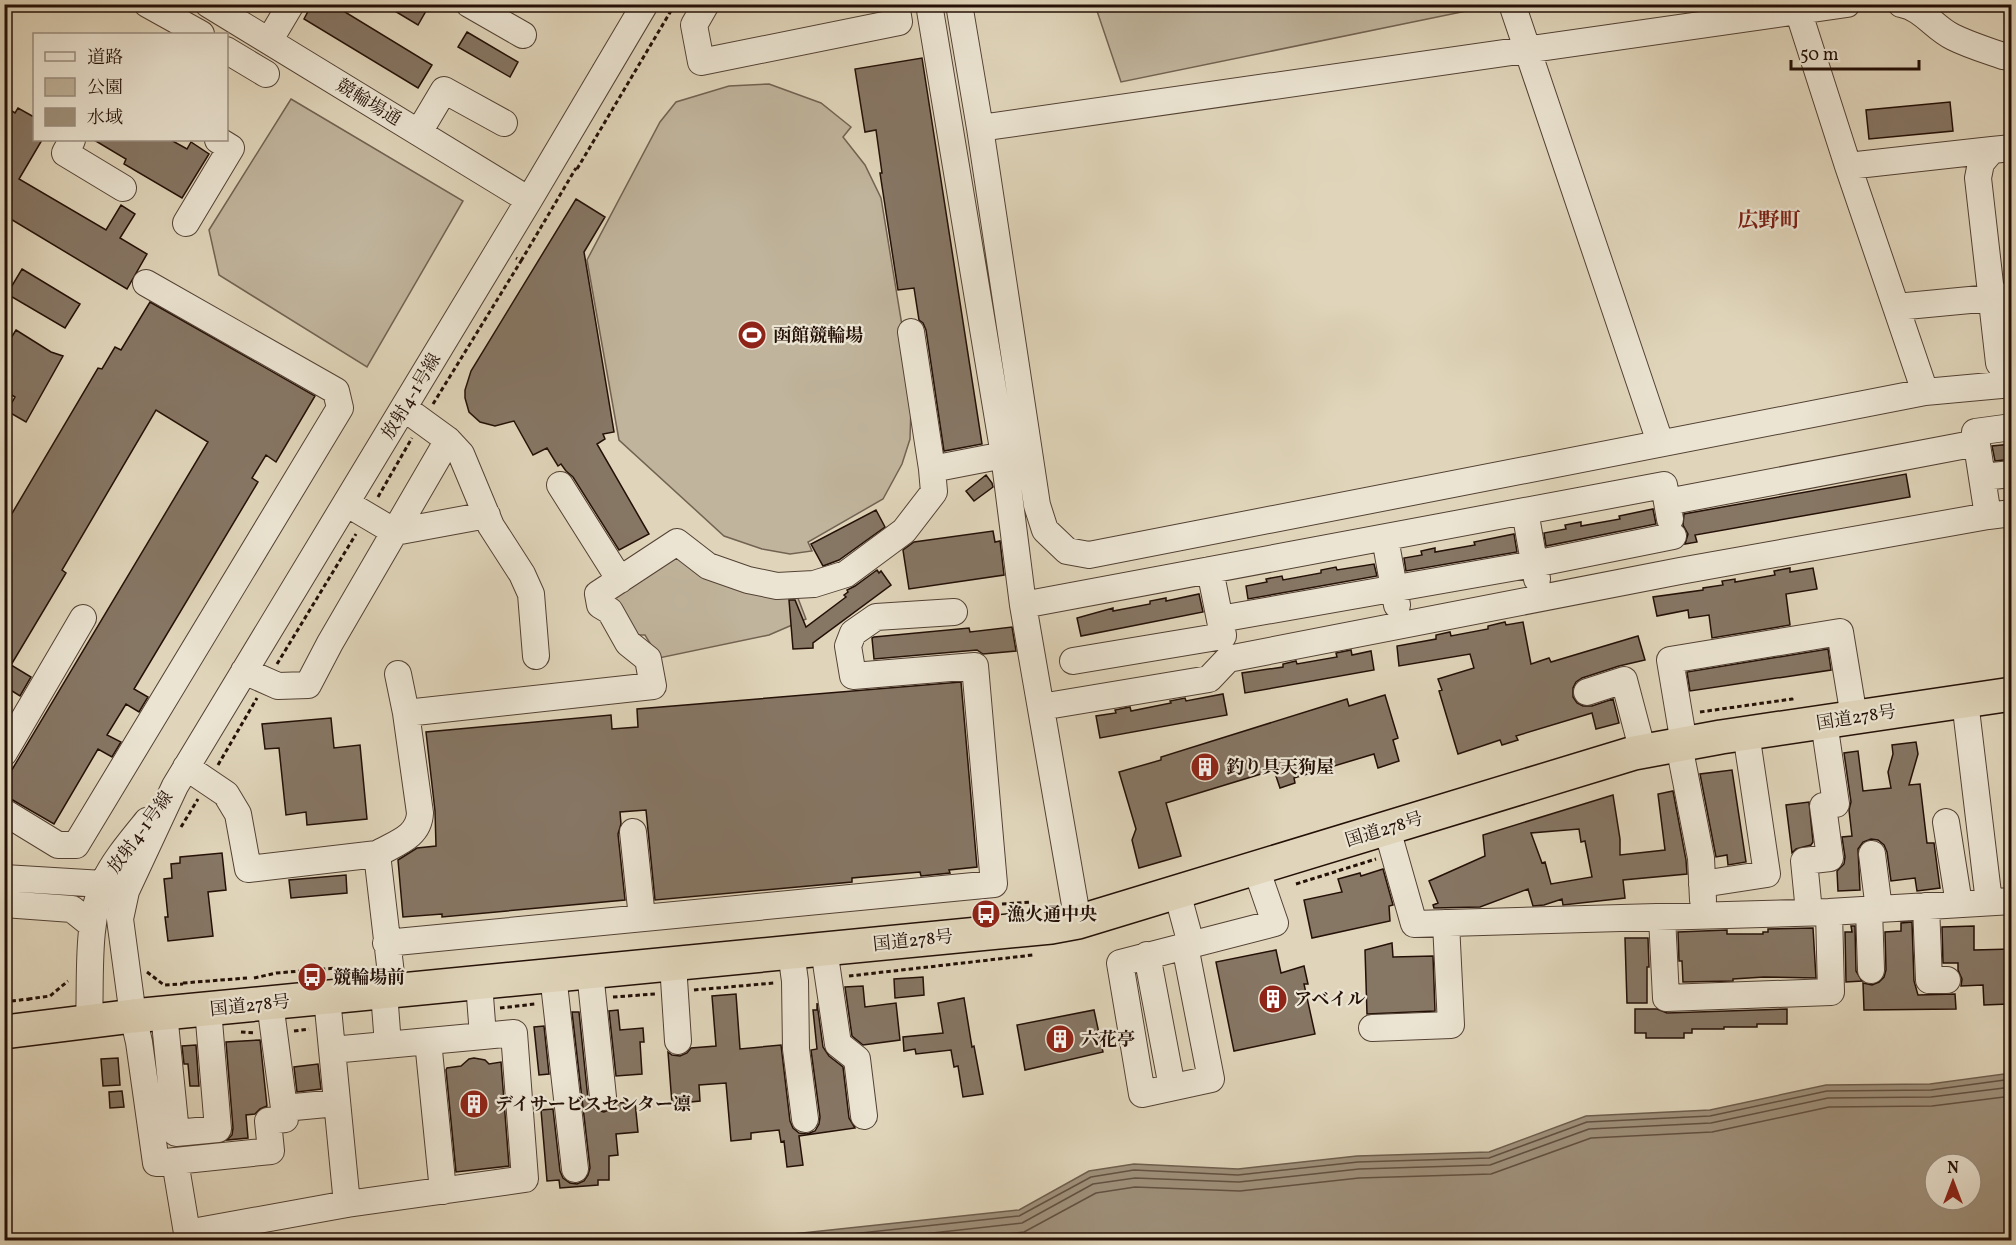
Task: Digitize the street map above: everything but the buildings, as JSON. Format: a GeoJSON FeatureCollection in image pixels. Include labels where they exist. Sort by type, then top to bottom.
{"type":"FeatureCollection","features":[{"type":"Feature","properties":{"kind":"highway","name":"国道278号"},"geometry":{"type":"LineString","coordinates":[[4,1032],[164,1013],[209,1022],[272,1018],[328,1011],[388,992],[480,996],[826,963],[1051,927],[1078,922],[1177,892],[1260,881],[1391,841],[1643,752],[1746,733],[2012,694]]}},
{"type":"Feature","properties":{"kind":"street"},"geometry":{"type":"LineString","coordinates":[[147,4],[199,33]]}},
{"type":"Feature","properties":{"kind":"street"},"geometry":{"type":"LineString","coordinates":[[269,41],[291,4]]}},
{"type":"Feature","properties":{"kind":"street"},"geometry":{"type":"LineString","coordinates":[[469,4],[523,35]]}},
{"type":"Feature","properties":{"kind":"street","name":"放射4-1号線"},"geometry":{"type":"LineString","coordinates":[[89,1021],[92,925],[103,884],[117,860],[256,676],[413,415],[500,248],[645,4]]}},
{"type":"Feature","properties":{"kind":"street"},"geometry":{"type":"LineString","coordinates":[[706,4],[694,25],[700,62],[899,22],[896,4]]}},
{"type":"Feature","properties":{"kind":"street"},"geometry":{"type":"LineString","coordinates":[[929,4],[1004,455],[1023,605],[1078,922]]}},
{"type":"Feature","properties":{"kind":"street"},"geometry":{"type":"LineString","coordinates":[[959,4],[1037,505],[1046,530],[1067,550],[1089,555],[1925,392],[2012,384]]}},
{"type":"Feature","properties":{"kind":"street"},"geometry":{"type":"LineString","coordinates":[[1512,4],[1660,442]]}},
{"type":"Feature","properties":{"kind":"street"},"geometry":{"type":"LineString","coordinates":[[980,128],[1527,51],[1797,8],[1847,4]]}},
{"type":"Feature","properties":{"kind":"street"},"geometry":{"type":"LineString","coordinates":[[1901,4],[1909,6],[1951,36],[2003,56],[2012,57]]}},
{"type":"Feature","properties":{"kind":"street"},"geometry":{"type":"LineString","coordinates":[[1797,8],[1925,392]]}},
{"type":"Feature","properties":{"kind":"street","name":"競輪場通"},"geometry":{"type":"LineString","coordinates":[[213,17],[269,41],[530,200]]}},
{"type":"Feature","properties":{"kind":"street"},"geometry":{"type":"LineString","coordinates":[[228,51],[266,75]]}},
{"type":"Feature","properties":{"kind":"street"},"geometry":{"type":"LineString","coordinates":[[418,132],[444,90],[504,123]]}},
{"type":"Feature","properties":{"kind":"street"},"geometry":{"type":"LineString","coordinates":[[71,141],[65,153],[123,188]]}},
{"type":"Feature","properties":{"kind":"street"},"geometry":{"type":"LineString","coordinates":[[186,224],[231,148],[220,141]]}},
{"type":"Feature","properties":{"kind":"street"},"geometry":{"type":"LineString","coordinates":[[1848,166],[2002,149]]}},
{"type":"Feature","properties":{"kind":"street"},"geometry":{"type":"LineString","coordinates":[[2002,149],[1981,163],[1978,178],[2001,297],[1999,363],[2012,377]]}},
{"type":"Feature","properties":{"kind":"street"},"geometry":{"type":"LineString","coordinates":[[4,812],[58,845],[76,845],[340,408],[336,391],[146,283]]}},
{"type":"Feature","properties":{"kind":"street"},"geometry":{"type":"LineString","coordinates":[[1896,307],[2001,297]]}},
{"type":"Feature","properties":{"kind":"street"},"geometry":{"type":"LineString","coordinates":[[406,713],[652,686],[648,659],[628,643],[610,612],[600,605],[598,594],[677,542],[708,566],[748,580],[777,586],[814,584],[846,574],[904,531],[934,492],[911,332]]}},
{"type":"Feature","properties":{"kind":"street"},"geometry":{"type":"LineString","coordinates":[[413,415],[448,441],[460,454],[491,526],[522,574],[531,594],[536,656]]}},
{"type":"Feature","properties":{"kind":"street"},"geometry":{"type":"LineString","coordinates":[[1073,661],[1223,638],[1401,625],[2000,514],[1982,477],[1975,432],[2012,427]]}},
{"type":"Feature","properties":{"kind":"street"},"geometry":{"type":"LineString","coordinates":[[256,676],[279,686],[308,686],[330,643],[448,441]]}},
{"type":"Feature","properties":{"kind":"street"},"geometry":{"type":"LineString","coordinates":[[1667,502],[1977,443]]}},
{"type":"Feature","properties":{"kind":"street"},"geometry":{"type":"LineString","coordinates":[[932,469],[1004,455]]}},
{"type":"Feature","properties":{"kind":"street"},"geometry":{"type":"LineString","coordinates":[[1982,477],[2012,474]]}},
{"type":"Feature","properties":{"kind":"street"},"geometry":{"type":"LineString","coordinates":[[560,485],[620,580]]}},
{"type":"Feature","properties":{"kind":"street"},"geometry":{"type":"LineString","coordinates":[[1023,605],[1664,485],[1680,572]]}},
{"type":"Feature","properties":{"kind":"street"},"geometry":{"type":"LineString","coordinates":[[356,510],[395,532],[487,515]]}},
{"type":"Feature","properties":{"kind":"street"},"geometry":{"type":"LineString","coordinates":[[1525,511],[1541,598]]}},
{"type":"Feature","properties":{"kind":"street"},"geometry":{"type":"LineString","coordinates":[[1223,638],[1394,590],[1673,536]]}},
{"type":"Feature","properties":{"kind":"street"},"geometry":{"type":"LineString","coordinates":[[1385,538],[1401,625]]}},
{"type":"Feature","properties":{"kind":"street"},"geometry":{"type":"LineString","coordinates":[[1041,707],[1209,679],[1223,638],[1210,570]]}},
{"type":"Feature","properties":{"kind":"street"},"geometry":{"type":"LineString","coordinates":[[386,943],[994,884],[975,666],[853,676],[848,646],[853,633],[876,617],[954,612]]}},
{"type":"Feature","properties":{"kind":"street"},"geometry":{"type":"LineString","coordinates":[[4,753],[83,618]]}},
{"type":"Feature","properties":{"kind":"street"},"geometry":{"type":"LineString","coordinates":[[1662,917],[1666,998],[1831,992],[1819,912],[1804,861],[1830,858],[1823,807],[1836,804],[1840,632],[1670,660],[1681,744],[1701,858],[1703,916]]}},
{"type":"Feature","properties":{"kind":"street"},"geometry":{"type":"LineString","coordinates":[[181,776],[208,782],[226,794],[238,814],[248,869],[377,854],[414,833],[420,824],[406,713],[398,674]]}},
{"type":"Feature","properties":{"kind":"street"},"geometry":{"type":"LineString","coordinates":[[1587,692],[1624,680],[1643,752]]}},
{"type":"Feature","properties":{"kind":"street"},"geometry":{"type":"LineString","coordinates":[[1391,841],[1414,924],[1819,912],[2000,902],[1965,701]]}},
{"type":"Feature","properties":{"kind":"street"},"geometry":{"type":"LineString","coordinates":[[1702,884],[1767,874],[1746,733]]}},
{"type":"Feature","properties":{"kind":"street","name":"放射4-1号線"},"geometry":{"type":"LineString","coordinates":[[175,1161],[156,1163],[140,1042],[132,1016],[120,919],[126,891],[181,776]]}},
{"type":"Feature","properties":{"kind":"street"},"geometry":{"type":"LineString","coordinates":[[1946,822],[1959,904]]}},
{"type":"Feature","properties":{"kind":"street"},"geometry":{"type":"LineString","coordinates":[[633,832],[642,918]]}},
{"type":"Feature","properties":{"kind":"street"},"geometry":{"type":"LineString","coordinates":[[377,854],[386,943],[388,1045]]}},
{"type":"Feature","properties":{"kind":"street"},"geometry":{"type":"LineString","coordinates":[[1871,970],[1874,909],[1872,854]]}},
{"type":"Feature","properties":{"kind":"street"},"geometry":{"type":"LineString","coordinates":[[4,878],[103,884]]}},
{"type":"Feature","properties":{"kind":"street"},"geometry":{"type":"LineString","coordinates":[[1177,892],[1188,945],[1212,1079],[1172,1087],[1148,956],[1188,945],[1275,923],[1260,881]]}},
{"type":"Feature","properties":{"kind":"street"},"geometry":{"type":"LineString","coordinates":[[4,904],[72,909],[92,925]]}},
{"type":"Feature","properties":{"kind":"street"},"geometry":{"type":"LineString","coordinates":[[1926,906],[1929,980],[1947,980]]}},
{"type":"Feature","properties":{"kind":"street"},"geometry":{"type":"LineString","coordinates":[[1372,1028],[1451,1025],[1446,923]]}},
{"type":"Feature","properties":{"kind":"street"},"geometry":{"type":"LineString","coordinates":[[826,963],[838,1044],[857,1059],[864,1116]]}},
{"type":"Feature","properties":{"kind":"street"},"geometry":{"type":"LineString","coordinates":[[793,966],[796,1049],[805,1119]]}},
{"type":"Feature","properties":{"kind":"street"},"geometry":{"type":"LineString","coordinates":[[674,978],[678,1041]]}},
{"type":"Feature","properties":{"kind":"street"},"geometry":{"type":"LineString","coordinates":[[591,986],[603,1097]]}},
{"type":"Feature","properties":{"kind":"street"},"geometry":{"type":"LineString","coordinates":[[555,989],[575,1169]]}},
{"type":"Feature","properties":{"kind":"street"},"geometry":{"type":"LineString","coordinates":[[480,996],[483,1036]]}},
{"type":"Feature","properties":{"kind":"street"},"geometry":{"type":"LineString","coordinates":[[328,1011],[347,1204]]}},
{"type":"Feature","properties":{"kind":"street"},"geometry":{"type":"LineString","coordinates":[[164,1013],[176,1133],[218,1129],[209,1022]]}},
{"type":"Feature","properties":{"kind":"street"},"geometry":{"type":"LineString","coordinates":[[272,1018],[285,1119],[268,1120],[271,1151],[175,1161],[187,1233],[347,1204],[525,1179],[514,1033],[332,1050]]}},
{"type":"Feature","properties":{"kind":"street"},"geometry":{"type":"LineString","coordinates":[[428,1041],[443,1191]]}},
{"type":"Feature","properties":{"kind":"street"},"geometry":{"type":"LineString","coordinates":[[284,1108],[337,1103]]}},
{"type":"Feature","properties":{"kind":"path"},"geometry":{"type":"LineString","coordinates":[[577,169],[675,4]]}},
{"type":"Feature","properties":{"kind":"path"},"geometry":{"type":"LineString","coordinates":[[178,831],[208,782],[256,676],[413,415],[521,261],[500,248]]}},
{"type":"Feature","properties":{"kind":"path"},"geometry":{"type":"LineString","coordinates":[[1260,881],[1391,841]]}},
{"type":"Feature","properties":{"kind":"path"},"geometry":{"type":"LineString","coordinates":[[826,963],[871,975],[1037,955]]}},
{"type":"Feature","properties":{"kind":"path"},"geometry":{"type":"LineString","coordinates":[[591,986],[793,966]]}},
{"type":"Feature","properties":{"kind":"path"},"geometry":{"type":"LineString","coordinates":[[480,996],[555,989]]}},
{"type":"Feature","properties":{"kind":"path"},"geometry":{"type":"LineString","coordinates":[[209,1022],[238,1032],[260,1034],[272,1018],[312,1029],[328,1011]]}},
{"type":"Feature","properties":{"kind":"green space"},"geometry":{"type":"Polygon","coordinates":[[[1485,4],[1486,7],[1121,82],[1095,5],[1485,4]]]}},
{"type":"Feature","properties":{"kind":"green space","name":"函館競輪場"},"geometry":{"type":"Polygon","coordinates":[[[769,84],[821,103],[851,127],[843,137],[865,165],[881,198],[909,368],[911,407],[910,439],[902,464],[883,499],[808,542],[812,551],[790,554],[762,549],[724,536],[619,440],[587,260],[660,122],[676,102],[729,86],[769,84]]]}},
{"type":"Feature","properties":{"kind":"green space"},"geometry":{"type":"Polygon","coordinates":[[[291,99],[463,201],[367,367],[219,275],[209,230],[291,99]]]}},
{"type":"Feature","properties":{"kind":"green space"},"geometry":{"type":"Polygon","coordinates":[[[683,554],[796,593],[806,619],[769,635],[659,658],[645,635],[631,635],[611,596],[683,554]]]}},
{"type":"Feature","properties":{"kind":"water"},"geometry":{"type":"Polygon","coordinates":[[[2011,1073],[2011,1240],[737,1240],[1019,1210],[1089,1171],[1134,1164],[1238,1169],[1357,1156],[1489,1152],[1586,1116],[1710,1110],[1826,1085],[1930,1084],[2011,1073]]]}},
{"type":"Feature","properties":{"kind":"place","name":"函館競輪場"},"geometry":{"type":"Point","coordinates":[752,335]}},
{"type":"Feature","properties":{"kind":"place","name":"釣り具天狗屋"},"geometry":{"type":"Point","coordinates":[1205,767]}},
{"type":"Feature","properties":{"kind":"place","name":"漁火通中央"},"geometry":{"type":"Point","coordinates":[986,914]}},
{"type":"Feature","properties":{"kind":"place","name":"競輪場前"},"geometry":{"type":"Point","coordinates":[312,977]}},
{"type":"Feature","properties":{"kind":"place","name":"アベイル"},"geometry":{"type":"Point","coordinates":[1273,999]}},
{"type":"Feature","properties":{"kind":"place","name":"六花亭"},"geometry":{"type":"Point","coordinates":[1060,1039]}},
{"type":"Feature","properties":{"kind":"place","name":"デイサービスセンター凛"},"geometry":{"type":"Point","coordinates":[474,1104]}},
{"type":"Feature","properties":{"kind":"district","name":"広野町"},"geometry":{"type":"Point","coordinates":[1769,220]}}]}
